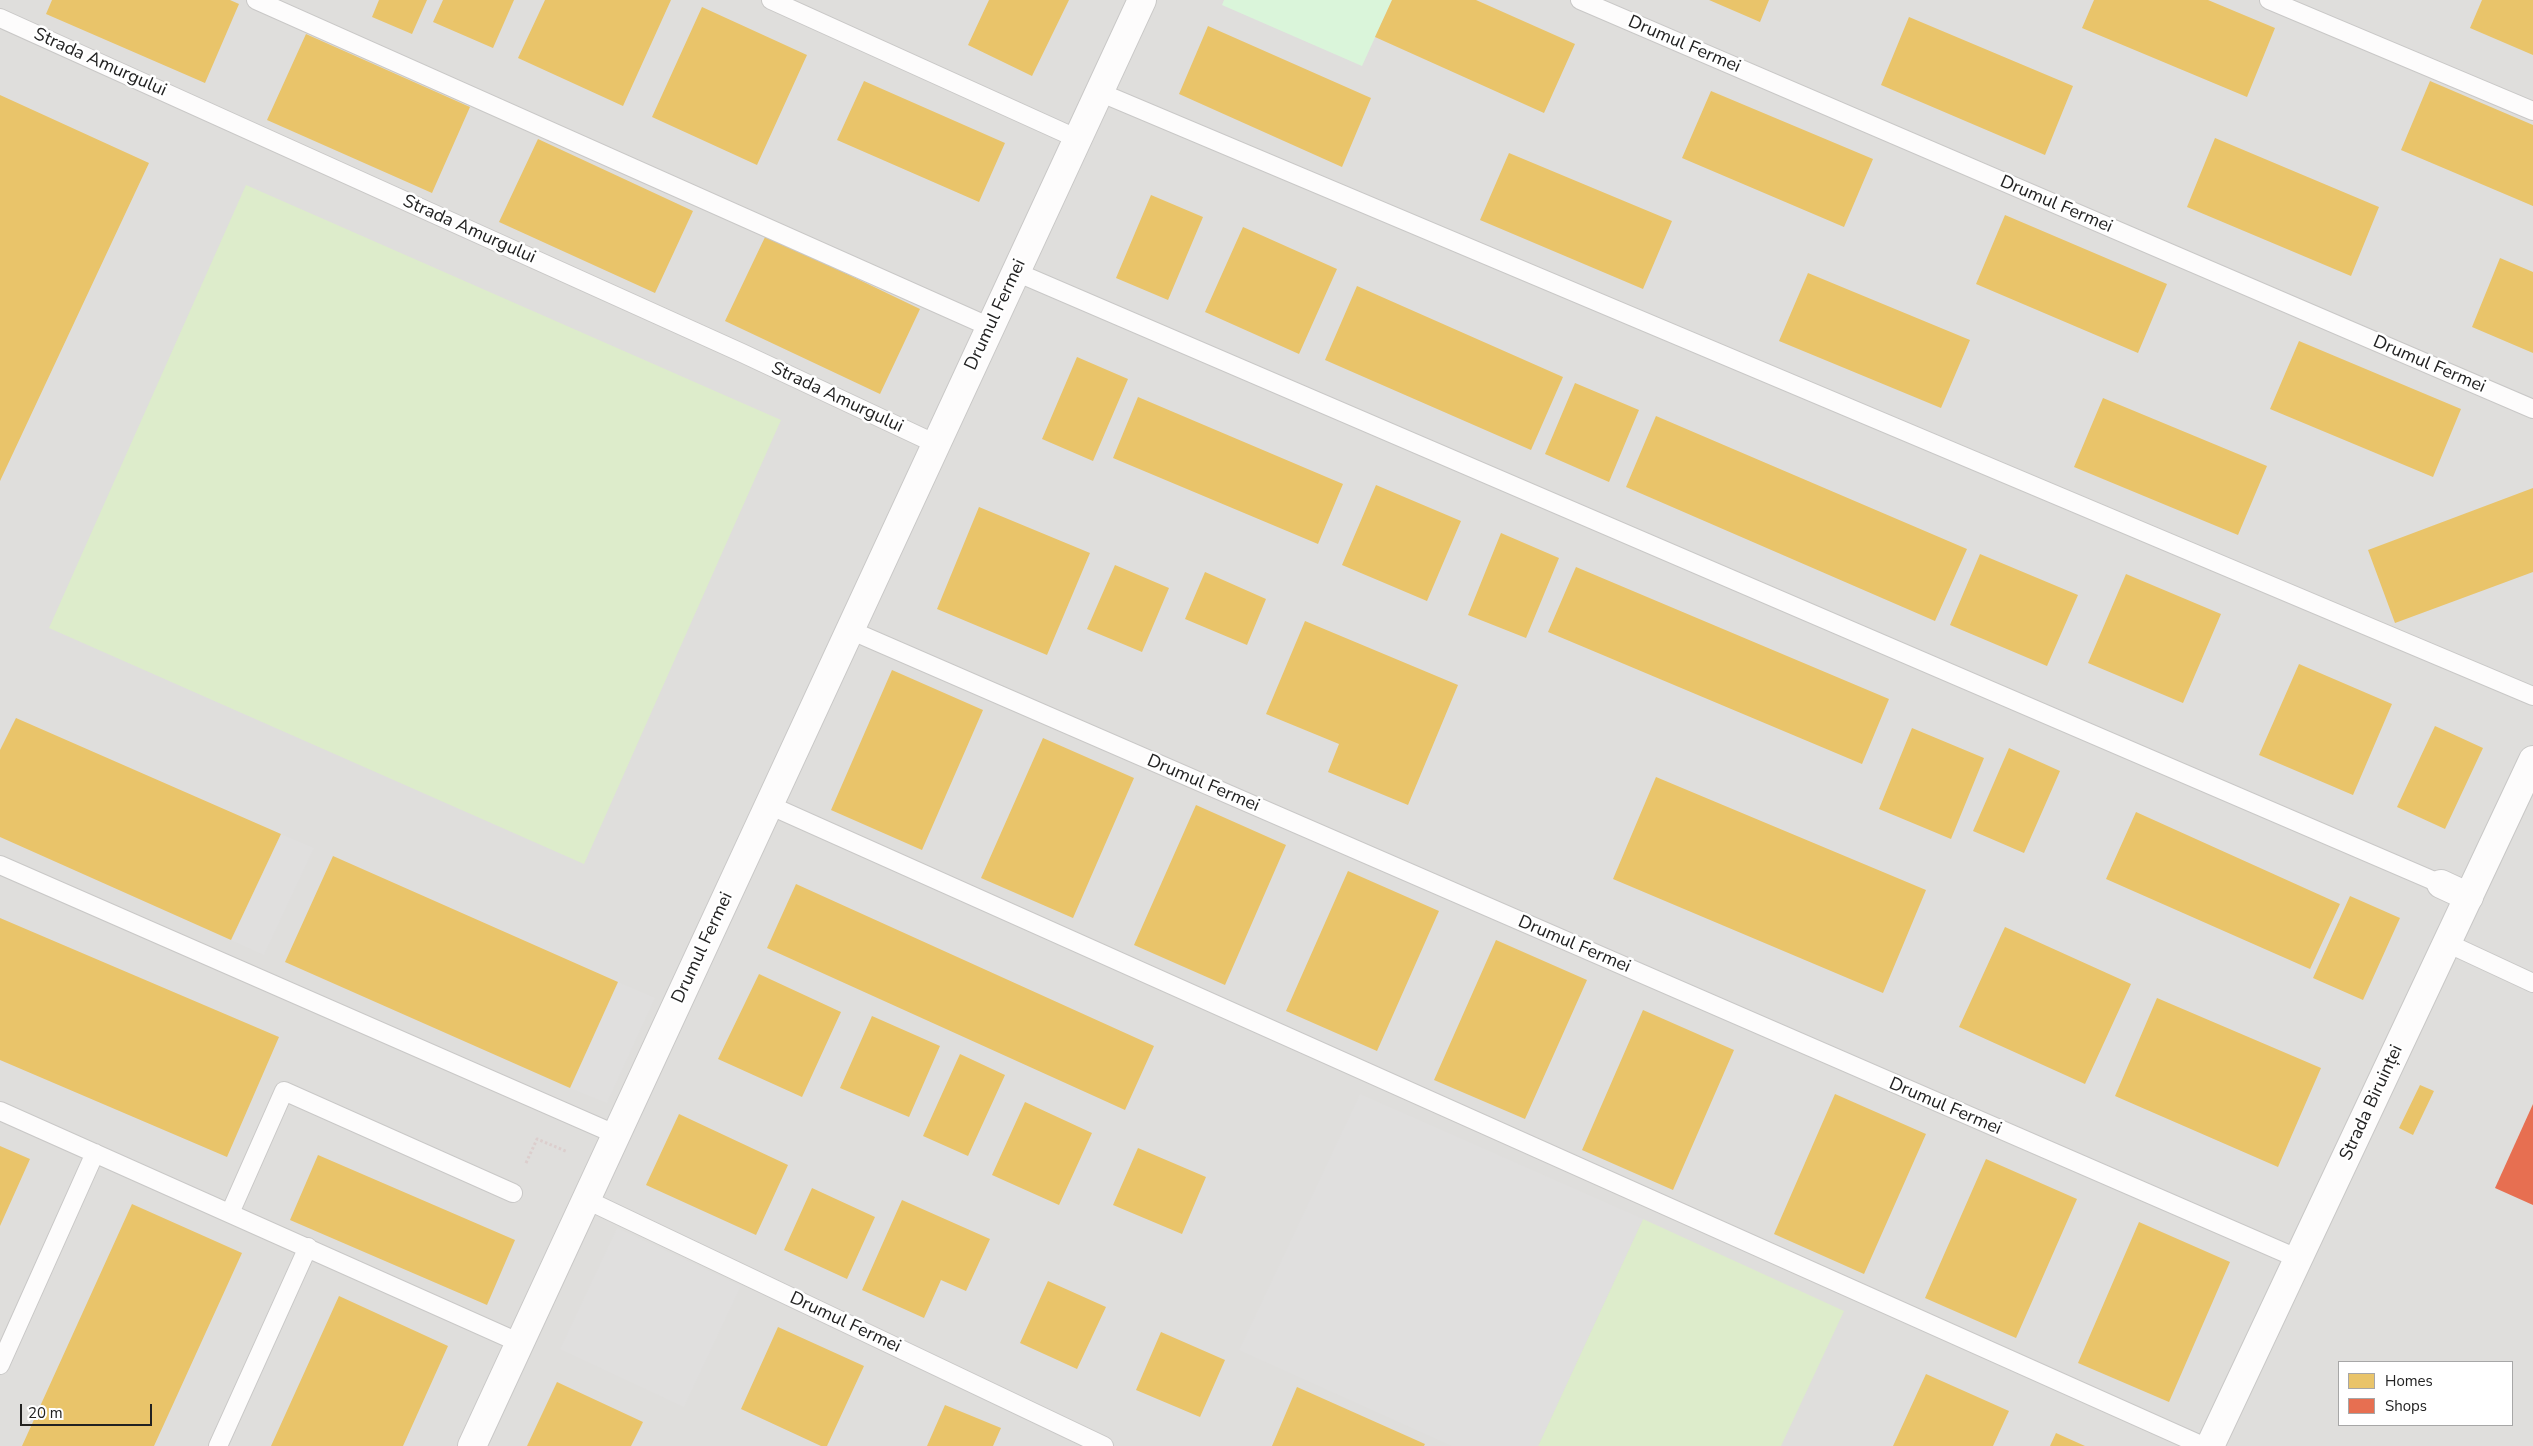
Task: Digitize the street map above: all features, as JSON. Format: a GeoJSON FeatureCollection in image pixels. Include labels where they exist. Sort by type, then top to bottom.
{"type":"FeatureCollection","features":[{"type":"Feature","properties":{"kind":"street","name":"Drumul Fermei"},"geometry":{"type":"LineString","coordinates":[[472,1446],[1142,0]]}},
{"type":"Feature","properties":{"kind":"street","name":"Strada Biruinței"},"geometry":{"type":"LineString","coordinates":[[2210,1446],[2533,760]]}},
{"type":"Feature","properties":{"kind":"street"},"geometry":{"type":"LineString","coordinates":[[2441,884],[2469,897]]}},
{"type":"Feature","properties":{"kind":"lane"},"geometry":{"type":"LineString","coordinates":[[256,0],[990,327]]}},
{"type":"Feature","properties":{"kind":"lane"},"geometry":{"type":"LineString","coordinates":[[771,0],[1078,138]]}},
{"type":"Feature","properties":{"kind":"lane","name":"Drumul Fermei"},"geometry":{"type":"LineString","coordinates":[[1580,0],[2533,409]]}},
{"type":"Feature","properties":{"kind":"lane"},"geometry":{"type":"LineString","coordinates":[[2269,0],[2533,111]]}},
{"type":"Feature","properties":{"kind":"lane","name":"Strada Amurgului"},"geometry":{"type":"LineString","coordinates":[[0,18],[742,353],[936,444]]}},
{"type":"Feature","properties":{"kind":"lane"},"geometry":{"type":"LineString","coordinates":[[1099,92],[2533,696]]}},
{"type":"Feature","properties":{"kind":"lane"},"geometry":{"type":"LineString","coordinates":[[1016,272],[2441,884]]}},
{"type":"Feature","properties":{"kind":"lane","name":"Drumul Fermei"},"geometry":{"type":"LineString","coordinates":[[850,630],[2299,1259]]}},
{"type":"Feature","properties":{"kind":"lane"},"geometry":{"type":"LineString","coordinates":[[769,805],[2203,1446]]}},
{"type":"Feature","properties":{"kind":"lane"},"geometry":{"type":"LineString","coordinates":[[0,865],[617,1135]]}},
{"type":"Feature","properties":{"kind":"lane"},"geometry":{"type":"LineString","coordinates":[[2447,943],[2533,983]]}},
{"type":"Feature","properties":{"kind":"lane"},"geometry":{"type":"LineString","coordinates":[[230,1213],[284,1091],[513,1193]]}},
{"type":"Feature","properties":{"kind":"lane"},"geometry":{"type":"LineString","coordinates":[[0,1111],[520,1343]]}},
{"type":"Feature","properties":{"kind":"lane"},"geometry":{"type":"LineString","coordinates":[[0,1365],[95,1153]]}},
{"type":"Feature","properties":{"kind":"lane","name":"Drumul Fermei"},"geometry":{"type":"LineString","coordinates":[[587,1200],[1104,1446]]}},
{"type":"Feature","properties":{"kind":"lane"},"geometry":{"type":"LineString","coordinates":[[218,1446],[308,1247]]}},
{"type":"Feature","properties":{"kind":"path"},"geometry":{"type":"LineString","coordinates":[[513,1193],[537,1140],[602,1167]]}},
{"type":"Feature","properties":{"kind":"shaded area"},"geometry":{"type":"Polygon","coordinates":[[[0,0],[2533,0],[2533,1446],[0,1446],[0,0]]]}},
{"type":"Feature","properties":{"kind":"shaded area"},"geometry":{"type":"Polygon","coordinates":[[[281,834],[314,848],[264,955],[231,940],[281,834]]]}},
{"type":"Feature","properties":{"kind":"shaded area"},"geometry":{"type":"Polygon","coordinates":[[[618,982],[655,998],[607,1103],[570,1088],[618,982]]]}},
{"type":"Feature","properties":{"kind":"shaded area"},"geometry":{"type":"Polygon","coordinates":[[[1360,1094],[1643,1219],[1538,1446],[1452,1446],[1239,1350],[1360,1094]]]}},
{"type":"Feature","properties":{"kind":"shaded area"},"geometry":{"type":"Polygon","coordinates":[[[617,1228],[741,1286],[684,1407],[560,1349],[617,1228]]]}},
{"type":"Feature","properties":{"kind":"green space"},"geometry":{"type":"Polygon","coordinates":[[[1224,0],[1392,0],[1362,66],[1222,5],[1224,0]]]}},
{"type":"Feature","properties":{"kind":"green space"},"geometry":{"type":"Polygon","coordinates":[[[246,185],[781,420],[584,864],[49,628],[246,185]]]}},
{"type":"Feature","properties":{"kind":"green space"},"geometry":{"type":"Polygon","coordinates":[[[1643,1219],[1844,1311],[1781,1446],[1538,1446],[1643,1219]]]}},
{"type":"Feature","properties":{"kind":"building: Homes"},"geometry":{"type":"Polygon","coordinates":[[[52,0],[230,0],[239,4],[205,83],[46,14],[52,0]]]}},
{"type":"Feature","properties":{"kind":"building: Homes"},"geometry":{"type":"Polygon","coordinates":[[[379,0],[427,0],[412,34],[372,17],[379,0]]]}},
{"type":"Feature","properties":{"kind":"building: Homes"},"geometry":{"type":"Polygon","coordinates":[[[443,0],[514,0],[493,48],[433,22],[443,0]]]}},
{"type":"Feature","properties":{"kind":"building: Homes"},"geometry":{"type":"Polygon","coordinates":[[[545,0],[671,0],[623,106],[518,58],[545,0]]]}},
{"type":"Feature","properties":{"kind":"building: Homes"},"geometry":{"type":"Polygon","coordinates":[[[989,0],[1069,0],[1032,76],[968,45],[989,0]]]}},
{"type":"Feature","properties":{"kind":"building: Homes"},"geometry":{"type":"Polygon","coordinates":[[[1392,0],[1476,0],[1575,44],[1544,113],[1375,37],[1392,0]]]}},
{"type":"Feature","properties":{"kind":"building: Homes"},"geometry":{"type":"Polygon","coordinates":[[[1709,0],[1769,0],[1760,22],[1709,0]]]}},
{"type":"Feature","properties":{"kind":"building: Homes"},"geometry":{"type":"Polygon","coordinates":[[[2094,0],[2208,0],[2275,28],[2247,97],[2082,28],[2094,0]]]}},
{"type":"Feature","properties":{"kind":"building: Homes"},"geometry":{"type":"Polygon","coordinates":[[[2482,0],[2533,0],[2533,55],[2470,28],[2482,0]]]}},
{"type":"Feature","properties":{"kind":"building: Homes"},"geometry":{"type":"Polygon","coordinates":[[[702,7],[807,55],[757,165],[652,117],[702,7]]]}},
{"type":"Feature","properties":{"kind":"building: Homes"},"geometry":{"type":"Polygon","coordinates":[[[1909,17],[2073,86],[2045,155],[1881,85],[1909,17]]]}},
{"type":"Feature","properties":{"kind":"building: Homes"},"geometry":{"type":"Polygon","coordinates":[[[1208,26],[1371,98],[1342,167],[1179,94],[1208,26]]]}},
{"type":"Feature","properties":{"kind":"building: Homes"},"geometry":{"type":"Polygon","coordinates":[[[306,34],[470,107],[432,193],[267,120],[306,34]]]}},
{"type":"Feature","properties":{"kind":"building: Homes"},"geometry":{"type":"Polygon","coordinates":[[[864,81],[1005,143],[979,202],[837,140],[864,81]]]}},
{"type":"Feature","properties":{"kind":"building: Homes"},"geometry":{"type":"Polygon","coordinates":[[[2430,81],[2533,125],[2533,206],[2401,150],[2430,81]]]}},
{"type":"Feature","properties":{"kind":"building: Homes"},"geometry":{"type":"Polygon","coordinates":[[[1711,91],[1873,159],[1844,227],[1682,158],[1711,91]]]}},
{"type":"Feature","properties":{"kind":"building: Homes"},"geometry":{"type":"Polygon","coordinates":[[[0,95],[149,163],[0,481],[0,95]]]}},
{"type":"Feature","properties":{"kind":"building: Homes"},"geometry":{"type":"Polygon","coordinates":[[[2215,138],[2379,207],[2351,276],[2187,207],[2215,138]]]}},
{"type":"Feature","properties":{"kind":"building: Homes"},"geometry":{"type":"Polygon","coordinates":[[[538,139],[693,211],[655,293],[499,222],[538,139]]]}},
{"type":"Feature","properties":{"kind":"building: Homes"},"geometry":{"type":"Polygon","coordinates":[[[1509,153],[1672,221],[1643,289],[1480,220],[1509,153]]]}},
{"type":"Feature","properties":{"kind":"building: Homes"},"geometry":{"type":"Polygon","coordinates":[[[1151,195],[1203,217],[1168,300],[1116,278],[1151,195]]]}},
{"type":"Feature","properties":{"kind":"building: Homes"},"geometry":{"type":"Polygon","coordinates":[[[2005,215],[2167,284],[2138,353],[1976,284],[2005,215]]]}},
{"type":"Feature","properties":{"kind":"building: Homes"},"geometry":{"type":"Polygon","coordinates":[[[1243,227],[1337,269],[1299,354],[1205,312],[1243,227]]]}},
{"type":"Feature","properties":{"kind":"building: Homes"},"geometry":{"type":"Polygon","coordinates":[[[766,235],[920,309],[880,394],[725,321],[766,235]]]}},
{"type":"Feature","properties":{"kind":"building: Homes"},"geometry":{"type":"Polygon","coordinates":[[[2500,258],[2533,272],[2533,353],[2472,327],[2500,258]]]}},
{"type":"Feature","properties":{"kind":"building: Homes"},"geometry":{"type":"Polygon","coordinates":[[[1808,273],[1970,340],[1941,408],[1779,341],[1808,273]]]}},
{"type":"Feature","properties":{"kind":"building: Homes"},"geometry":{"type":"Polygon","coordinates":[[[1357,286],[1563,377],[1531,450],[1325,360],[1357,286]]]}},
{"type":"Feature","properties":{"kind":"building: Homes"},"geometry":{"type":"Polygon","coordinates":[[[2299,341],[2461,409],[2433,477],[2270,409],[2299,341]]]}},
{"type":"Feature","properties":{"kind":"building: Homes"},"geometry":{"type":"Polygon","coordinates":[[[1077,357],[1128,379],[1093,461],[1042,439],[1077,357]]]}},
{"type":"Feature","properties":{"kind":"building: Homes"},"geometry":{"type":"Polygon","coordinates":[[[1575,383],[1639,410],[1609,482],[1545,454],[1575,383]]]}},
{"type":"Feature","properties":{"kind":"building: Homes"},"geometry":{"type":"Polygon","coordinates":[[[1138,397],[1343,484],[1318,544],[1113,458],[1138,397]]]}},
{"type":"Feature","properties":{"kind":"building: Homes"},"geometry":{"type":"Polygon","coordinates":[[[2103,398],[2267,466],[2238,535],[2074,467],[2103,398]]]}},
{"type":"Feature","properties":{"kind":"building: Homes"},"geometry":{"type":"Polygon","coordinates":[[[1656,416],[1967,549],[1935,621],[1626,487],[1656,416]]]}},
{"type":"Feature","properties":{"kind":"building: Homes"},"geometry":{"type":"Polygon","coordinates":[[[1376,485],[1461,521],[1427,601],[1342,565],[1376,485]]]}},
{"type":"Feature","properties":{"kind":"building: Homes"},"geometry":{"type":"Polygon","coordinates":[[[2533,488],[2533,572],[2395,623],[2368,550],[2533,488]]]}},
{"type":"Feature","properties":{"kind":"building: Homes"},"geometry":{"type":"Polygon","coordinates":[[[979,507],[1090,553],[1047,655],[937,609],[979,507]]]}},
{"type":"Feature","properties":{"kind":"building: Homes"},"geometry":{"type":"Polygon","coordinates":[[[1501,533],[1559,558],[1526,638],[1468,615],[1501,533]]]}},
{"type":"Feature","properties":{"kind":"building: Homes"},"geometry":{"type":"Polygon","coordinates":[[[1980,554],[2078,595],[2047,666],[1950,625],[1980,554]]]}},
{"type":"Feature","properties":{"kind":"building: Homes"},"geometry":{"type":"Polygon","coordinates":[[[1115,565],[1169,588],[1142,652],[1087,629],[1115,565]]]}},
{"type":"Feature","properties":{"kind":"building: Homes"},"geometry":{"type":"Polygon","coordinates":[[[1576,567],[1889,699],[1862,764],[1548,632],[1576,567]]]}},
{"type":"Feature","properties":{"kind":"building: Homes"},"geometry":{"type":"Polygon","coordinates":[[[1205,572],[1266,599],[1247,645],[1185,619],[1205,572]]]}},
{"type":"Feature","properties":{"kind":"building: Homes"},"geometry":{"type":"Polygon","coordinates":[[[2126,574],[2221,614],[2183,703],[2088,663],[2126,574]]]}},
{"type":"Feature","properties":{"kind":"building: Homes"},"geometry":{"type":"Polygon","coordinates":[[[1305,621],[1458,685],[1408,805],[1328,772],[1339,744],[1266,714],[1305,621]]]}},
{"type":"Feature","properties":{"kind":"building: Homes"},"geometry":{"type":"Polygon","coordinates":[[[2299,664],[2392,704],[2353,795],[2259,755],[2299,664]]]}},
{"type":"Feature","properties":{"kind":"building: Homes"},"geometry":{"type":"Polygon","coordinates":[[[892,670],[983,710],[922,850],[831,810],[892,670]]]}},
{"type":"Feature","properties":{"kind":"building: Homes"},"geometry":{"type":"Polygon","coordinates":[[[16,718],[281,834],[231,940],[0,837],[0,750],[16,718]]]}},
{"type":"Feature","properties":{"kind":"building: Homes"},"geometry":{"type":"Polygon","coordinates":[[[2435,726],[2483,748],[2445,829],[2397,807],[2435,726]]]}},
{"type":"Feature","properties":{"kind":"building: Homes"},"geometry":{"type":"Polygon","coordinates":[[[1912,728],[1984,758],[1951,839],[1879,809],[1912,728]]]}},
{"type":"Feature","properties":{"kind":"building: Homes"},"geometry":{"type":"Polygon","coordinates":[[[1043,738],[1134,778],[1073,918],[981,878],[1043,738]]]}},
{"type":"Feature","properties":{"kind":"building: Homes"},"geometry":{"type":"Polygon","coordinates":[[[2009,748],[2060,771],[2024,853],[1973,831],[2009,748]]]}},
{"type":"Feature","properties":{"kind":"building: Homes"},"geometry":{"type":"Polygon","coordinates":[[[1656,777],[1926,890],[1883,993],[1613,879],[1656,777]]]}},
{"type":"Feature","properties":{"kind":"building: Homes"},"geometry":{"type":"Polygon","coordinates":[[[1196,805],[1286,845],[1225,985],[1134,945],[1196,805]]]}},
{"type":"Feature","properties":{"kind":"building: Homes"},"geometry":{"type":"Polygon","coordinates":[[[2136,812],[2340,904],[2310,969],[2106,879],[2136,812]]]}},
{"type":"Feature","properties":{"kind":"building: Homes"},"geometry":{"type":"Polygon","coordinates":[[[333,856],[618,982],[570,1088],[285,962],[333,856]]]}},
{"type":"Feature","properties":{"kind":"building: Homes"},"geometry":{"type":"Polygon","coordinates":[[[1348,871],[1439,911],[1377,1051],[1286,1011],[1348,871]]]}},
{"type":"Feature","properties":{"kind":"building: Homes"},"geometry":{"type":"Polygon","coordinates":[[[796,884],[1154,1046],[1125,1110],[767,948],[796,884]]]}},
{"type":"Feature","properties":{"kind":"building: Homes"},"geometry":{"type":"Polygon","coordinates":[[[2350,896],[2400,918],[2363,1000],[2313,978],[2350,896]]]}},
{"type":"Feature","properties":{"kind":"building: Homes"},"geometry":{"type":"Polygon","coordinates":[[[0,918],[279,1037],[227,1157],[0,1060],[0,918]]]}},
{"type":"Feature","properties":{"kind":"building: Homes"},"geometry":{"type":"Polygon","coordinates":[[[2005,927],[2131,984],[2085,1084],[1959,1027],[2005,927]]]}},
{"type":"Feature","properties":{"kind":"building: Homes"},"geometry":{"type":"Polygon","coordinates":[[[1496,940],[1587,980],[1525,1119],[1434,1080],[1496,940]]]}},
{"type":"Feature","properties":{"kind":"building: Homes"},"geometry":{"type":"Polygon","coordinates":[[[759,974],[841,1012],[802,1097],[718,1059],[759,974]]]}},
{"type":"Feature","properties":{"kind":"building: Homes"},"geometry":{"type":"Polygon","coordinates":[[[2157,998],[2321,1068],[2278,1167],[2115,1096],[2157,998]]]}},
{"type":"Feature","properties":{"kind":"building: Homes"},"geometry":{"type":"Polygon","coordinates":[[[1643,1010],[1734,1050],[1673,1190],[1582,1150],[1643,1010]]]}},
{"type":"Feature","properties":{"kind":"building: Homes"},"geometry":{"type":"Polygon","coordinates":[[[872,1016],[940,1046],[909,1117],[840,1088],[872,1016]]]}},
{"type":"Feature","properties":{"kind":"building: Homes"},"geometry":{"type":"Polygon","coordinates":[[[960,1054],[1005,1075],[968,1156],[923,1136],[960,1054]]]}},
{"type":"Feature","properties":{"kind":"building: Homes"},"geometry":{"type":"Polygon","coordinates":[[[2420,1085],[2434,1091],[2413,1135],[2399,1128],[2420,1085]]]}},
{"type":"Feature","properties":{"kind":"building: Homes"},"geometry":{"type":"Polygon","coordinates":[[[1835,1094],[1926,1134],[1864,1274],[1774,1234],[1835,1094]]]}},
{"type":"Feature","properties":{"kind":"building: Homes"},"geometry":{"type":"Polygon","coordinates":[[[1025,1102],[1092,1133],[1059,1205],[992,1175],[1025,1102]]]}},
{"type":"Feature","properties":{"kind":"building: Homes"},"geometry":{"type":"Polygon","coordinates":[[[679,1114],[788,1165],[756,1235],[646,1185],[679,1114]]]}},
{"type":"Feature","properties":{"kind":"building: Homes"},"geometry":{"type":"Polygon","coordinates":[[[0,1146],[30,1159],[0,1226],[0,1146]]]}},
{"type":"Feature","properties":{"kind":"building: Homes"},"geometry":{"type":"Polygon","coordinates":[[[1138,1148],[1206,1177],[1182,1234],[1113,1205],[1138,1148]]]}},
{"type":"Feature","properties":{"kind":"building: Homes"},"geometry":{"type":"Polygon","coordinates":[[[318,1155],[515,1240],[487,1305],[290,1220],[318,1155]]]}},
{"type":"Feature","properties":{"kind":"building: Homes"},"geometry":{"type":"Polygon","coordinates":[[[1986,1159],[2077,1199],[2016,1338],[1925,1298],[1986,1159]]]}},
{"type":"Feature","properties":{"kind":"building: Homes"},"geometry":{"type":"Polygon","coordinates":[[[812,1188],[875,1217],[847,1279],[784,1250],[812,1188]]]}},
{"type":"Feature","properties":{"kind":"building: Homes"},"geometry":{"type":"Polygon","coordinates":[[[902,1200],[990,1239],[966,1291],[941,1280],[924,1318],[862,1290],[902,1200]]]}},
{"type":"Feature","properties":{"kind":"building: Homes"},"geometry":{"type":"Polygon","coordinates":[[[132,1204],[242,1253],[154,1446],[22,1446],[132,1204]]]}},
{"type":"Feature","properties":{"kind":"building: Homes"},"geometry":{"type":"Polygon","coordinates":[[[2139,1222],[2230,1262],[2169,1402],[2078,1363],[2139,1222]]]}},
{"type":"Feature","properties":{"kind":"building: Homes"},"geometry":{"type":"Polygon","coordinates":[[[1048,1281],[1106,1307],[1077,1369],[1020,1343],[1048,1281]]]}},
{"type":"Feature","properties":{"kind":"building: Homes"},"geometry":{"type":"Polygon","coordinates":[[[339,1296],[448,1346],[403,1446],[271,1446],[339,1296]]]}},
{"type":"Feature","properties":{"kind":"building: Homes"},"geometry":{"type":"Polygon","coordinates":[[[778,1327],[864,1366],[827,1446],[821,1446],[741,1409],[778,1327]]]}},
{"type":"Feature","properties":{"kind":"building: Homes"},"geometry":{"type":"Polygon","coordinates":[[[1161,1332],[1225,1360],[1200,1417],[1136,1390],[1161,1332]]]}},
{"type":"Feature","properties":{"kind":"building: Homes"},"geometry":{"type":"Polygon","coordinates":[[[1926,1374],[2009,1411],[1993,1446],[1893,1446],[1926,1374]]]}},
{"type":"Feature","properties":{"kind":"building: Homes"},"geometry":{"type":"Polygon","coordinates":[[[557,1382],[643,1422],[631,1446],[527,1446],[557,1382]]]}},
{"type":"Feature","properties":{"kind":"building: Homes"},"geometry":{"type":"Polygon","coordinates":[[[1297,1387],[1425,1444],[1424,1446],[1272,1446],[1297,1387]]]}},
{"type":"Feature","properties":{"kind":"building: Homes"},"geometry":{"type":"Polygon","coordinates":[[[945,1405],[1001,1428],[993,1446],[927,1446],[945,1405]]]}},
{"type":"Feature","properties":{"kind":"building: Homes"},"geometry":{"type":"Polygon","coordinates":[[[2056,1433],[2085,1446],[2050,1446],[2056,1433]]]}},
{"type":"Feature","properties":{"kind":"building: Shops"},"geometry":{"type":"Polygon","coordinates":[[[2533,1104],[2533,1205],[2495,1188],[2533,1104]]]}}]}
